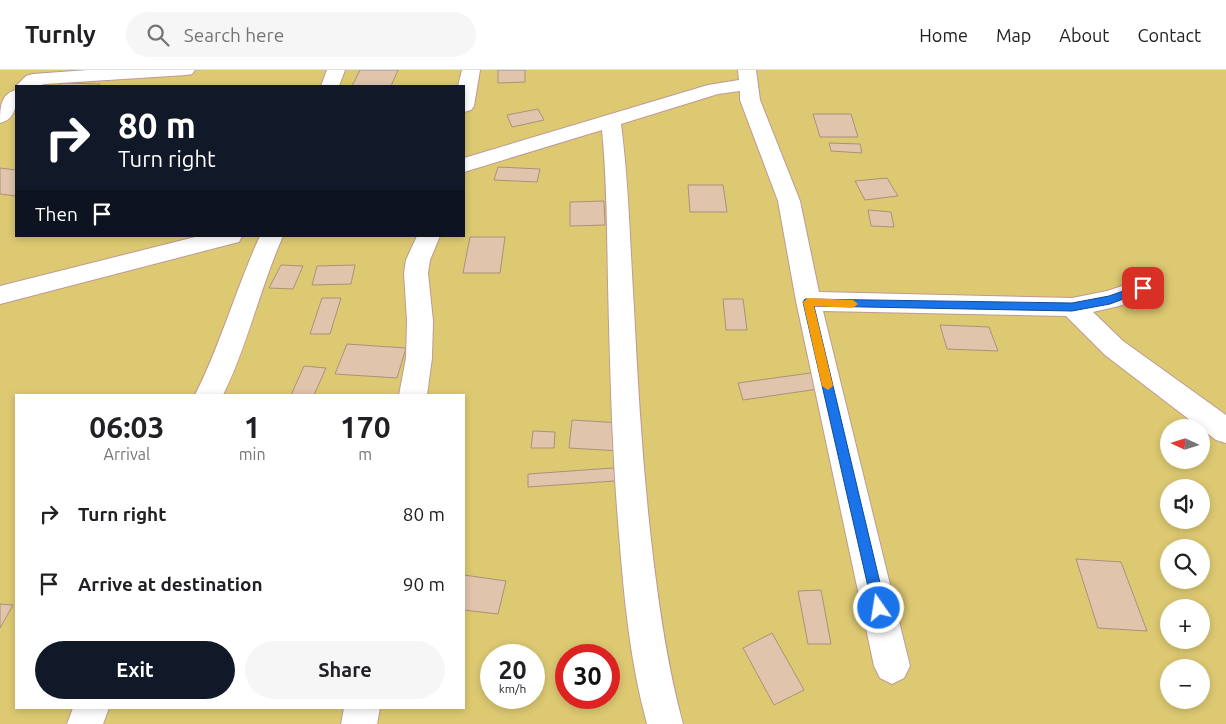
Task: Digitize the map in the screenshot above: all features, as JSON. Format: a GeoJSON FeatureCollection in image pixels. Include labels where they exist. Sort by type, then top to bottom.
{"type":"FeatureCollection","features":[{"type":"Feature","properties":{"kind":"street"},"geometry":{"type":"LineString","coordinates":[[26,85],[33,80],[45,78],[186,70]]}},
{"type":"Feature","properties":{"kind":"street"},"geometry":{"type":"LineString","coordinates":[[330,85],[336,70]]}},
{"type":"Feature","properties":{"kind":"street"},"geometry":{"type":"LineString","coordinates":[[465,101],[471,70]]}},
{"type":"Feature","properties":{"kind":"street"},"geometry":{"type":"LineString","coordinates":[[465,165],[715,89],[747,77],[757,121],[789,201],[808,302],[892,666]]}},
{"type":"Feature","properties":{"kind":"street"},"geometry":{"type":"LineString","coordinates":[[0,117],[15,97]]}},
{"type":"Feature","properties":{"kind":"street"},"geometry":{"type":"LineString","coordinates":[[612,120],[616,167],[629,480],[643,616],[658,701],[665,724]]}},
{"type":"Feature","properties":{"kind":"street"},"geometry":{"type":"LineString","coordinates":[[0,294],[227,237]]}},
{"type":"Feature","properties":{"kind":"street"},"geometry":{"type":"LineString","coordinates":[[209,394],[224,364],[255,273],[272,237]]}},
{"type":"Feature","properties":{"kind":"street"},"geometry":{"type":"LineString","coordinates":[[413,394],[419,358],[420,321],[416,273],[418,260],[429,237]]}},
{"type":"Feature","properties":{"kind":"street"},"geometry":{"type":"LineString","coordinates":[[808,302],[1072,307],[1110,300],[1143,288]]}},
{"type":"Feature","properties":{"kind":"street"},"geometry":{"type":"LineString","coordinates":[[1072,307],[1114,348],[1226,432]]}},
{"type":"Feature","properties":{"kind":"street"},"geometry":{"type":"LineString","coordinates":[[84,724],[91,709]]}},
{"type":"Feature","properties":{"kind":"street"},"geometry":{"type":"LineString","coordinates":[[359,724],[362,709]]}},
{"type":"Feature","properties":{"kind":"shaded area"},"geometry":{"type":"Polygon","coordinates":[[[0,70],[1226,70],[1226,724],[0,724],[0,70]]]}},
{"type":"Feature","properties":{"kind":"building"},"geometry":{"type":"Polygon","coordinates":[[[360,70],[398,70],[391,85],[352,85],[360,70]]]}},
{"type":"Feature","properties":{"kind":"building"},"geometry":{"type":"Polygon","coordinates":[[[498,70],[525,70],[525,82],[498,83],[498,70]]]}},
{"type":"Feature","properties":{"kind":"building"},"geometry":{"type":"Polygon","coordinates":[[[62,83],[100,84],[99,85],[60,85],[62,83]]]}},
{"type":"Feature","properties":{"kind":"building"},"geometry":{"type":"Polygon","coordinates":[[[538,109],[544,120],[512,127],[507,115],[538,109]]]}},
{"type":"Feature","properties":{"kind":"building"},"geometry":{"type":"Polygon","coordinates":[[[813,114],[851,114],[858,137],[820,137],[813,114]]]}},
{"type":"Feature","properties":{"kind":"building"},"geometry":{"type":"Polygon","coordinates":[[[829,143],[860,144],[862,153],[831,151],[829,143]]]}},
{"type":"Feature","properties":{"kind":"building"},"geometry":{"type":"Polygon","coordinates":[[[498,167],[540,169],[537,182],[494,180],[498,167]]]}},
{"type":"Feature","properties":{"kind":"building"},"geometry":{"type":"Polygon","coordinates":[[[0,168],[15,170],[15,196],[0,194],[0,168]]]}},
{"type":"Feature","properties":{"kind":"building"},"geometry":{"type":"Polygon","coordinates":[[[887,178],[898,196],[865,200],[855,181],[887,178]]]}},
{"type":"Feature","properties":{"kind":"building"},"geometry":{"type":"Polygon","coordinates":[[[688,185],[723,185],[727,212],[690,212],[688,185]]]}},
{"type":"Feature","properties":{"kind":"building"},"geometry":{"type":"Polygon","coordinates":[[[604,201],[605,225],[570,226],[570,202],[604,201]]]}},
{"type":"Feature","properties":{"kind":"building"},"geometry":{"type":"Polygon","coordinates":[[[868,210],[891,212],[894,227],[871,226],[868,210]]]}},
{"type":"Feature","properties":{"kind":"building"},"geometry":{"type":"Polygon","coordinates":[[[470,237],[505,237],[500,273],[463,273],[470,237]]]}},
{"type":"Feature","properties":{"kind":"building"},"geometry":{"type":"Polygon","coordinates":[[[281,265],[303,266],[293,289],[269,288],[281,265]]]}},
{"type":"Feature","properties":{"kind":"building"},"geometry":{"type":"Polygon","coordinates":[[[355,265],[351,284],[312,285],[317,266],[355,265]]]}},
{"type":"Feature","properties":{"kind":"building"},"geometry":{"type":"Polygon","coordinates":[[[322,298],[341,298],[330,334],[310,334],[322,298]]]}},
{"type":"Feature","properties":{"kind":"building"},"geometry":{"type":"Polygon","coordinates":[[[723,299],[743,299],[747,330],[726,330],[723,299]]]}},
{"type":"Feature","properties":{"kind":"building"},"geometry":{"type":"Polygon","coordinates":[[[940,325],[989,327],[998,351],[947,349],[940,325]]]}},
{"type":"Feature","properties":{"kind":"building"},"geometry":{"type":"Polygon","coordinates":[[[347,344],[406,348],[397,378],[335,374],[347,344]]]}},
{"type":"Feature","properties":{"kind":"building"},"geometry":{"type":"Polygon","coordinates":[[[304,366],[326,368],[314,394],[291,394],[304,366]]]}},
{"type":"Feature","properties":{"kind":"building"},"geometry":{"type":"Polygon","coordinates":[[[825,371],[832,387],[743,400],[738,383],[825,371]]]}},
{"type":"Feature","properties":{"kind":"building"},"geometry":{"type":"Polygon","coordinates":[[[572,420],[622,423],[620,451],[569,448],[572,420]]]}},
{"type":"Feature","properties":{"kind":"building"},"geometry":{"type":"Polygon","coordinates":[[[533,431],[555,432],[554,448],[531,448],[533,431]]]}},
{"type":"Feature","properties":{"kind":"building"},"geometry":{"type":"Polygon","coordinates":[[[627,467],[629,480],[528,487],[528,474],[627,467]]]}},
{"type":"Feature","properties":{"kind":"building"},"geometry":{"type":"Polygon","coordinates":[[[1076,559],[1121,562],[1147,631],[1098,628],[1076,559]]]}},
{"type":"Feature","properties":{"kind":"building"},"geometry":{"type":"Polygon","coordinates":[[[465,575],[506,581],[498,614],[465,610],[465,575]]]}},
{"type":"Feature","properties":{"kind":"building"},"geometry":{"type":"Polygon","coordinates":[[[821,590],[831,644],[808,644],[798,591],[821,590]]]}},
{"type":"Feature","properties":{"kind":"building"},"geometry":{"type":"Polygon","coordinates":[[[0,604],[13,605],[0,628],[0,604]]]}},
{"type":"Feature","properties":{"kind":"building"},"geometry":{"type":"Polygon","coordinates":[[[772,633],[804,690],[774,705],[743,648],[772,633]]]}},
{"type":"Feature","properties":{"kind":"slow traffic"},"geometry":{"type":"LineString","coordinates":[[828,386],[808,302],[853,304]]}},
{"type":"Feature","properties":{"kind":"route"},"geometry":{"type":"LineString","coordinates":[[879,608],[808,302],[1072,307],[1110,300],[1143,288]]}}]}
